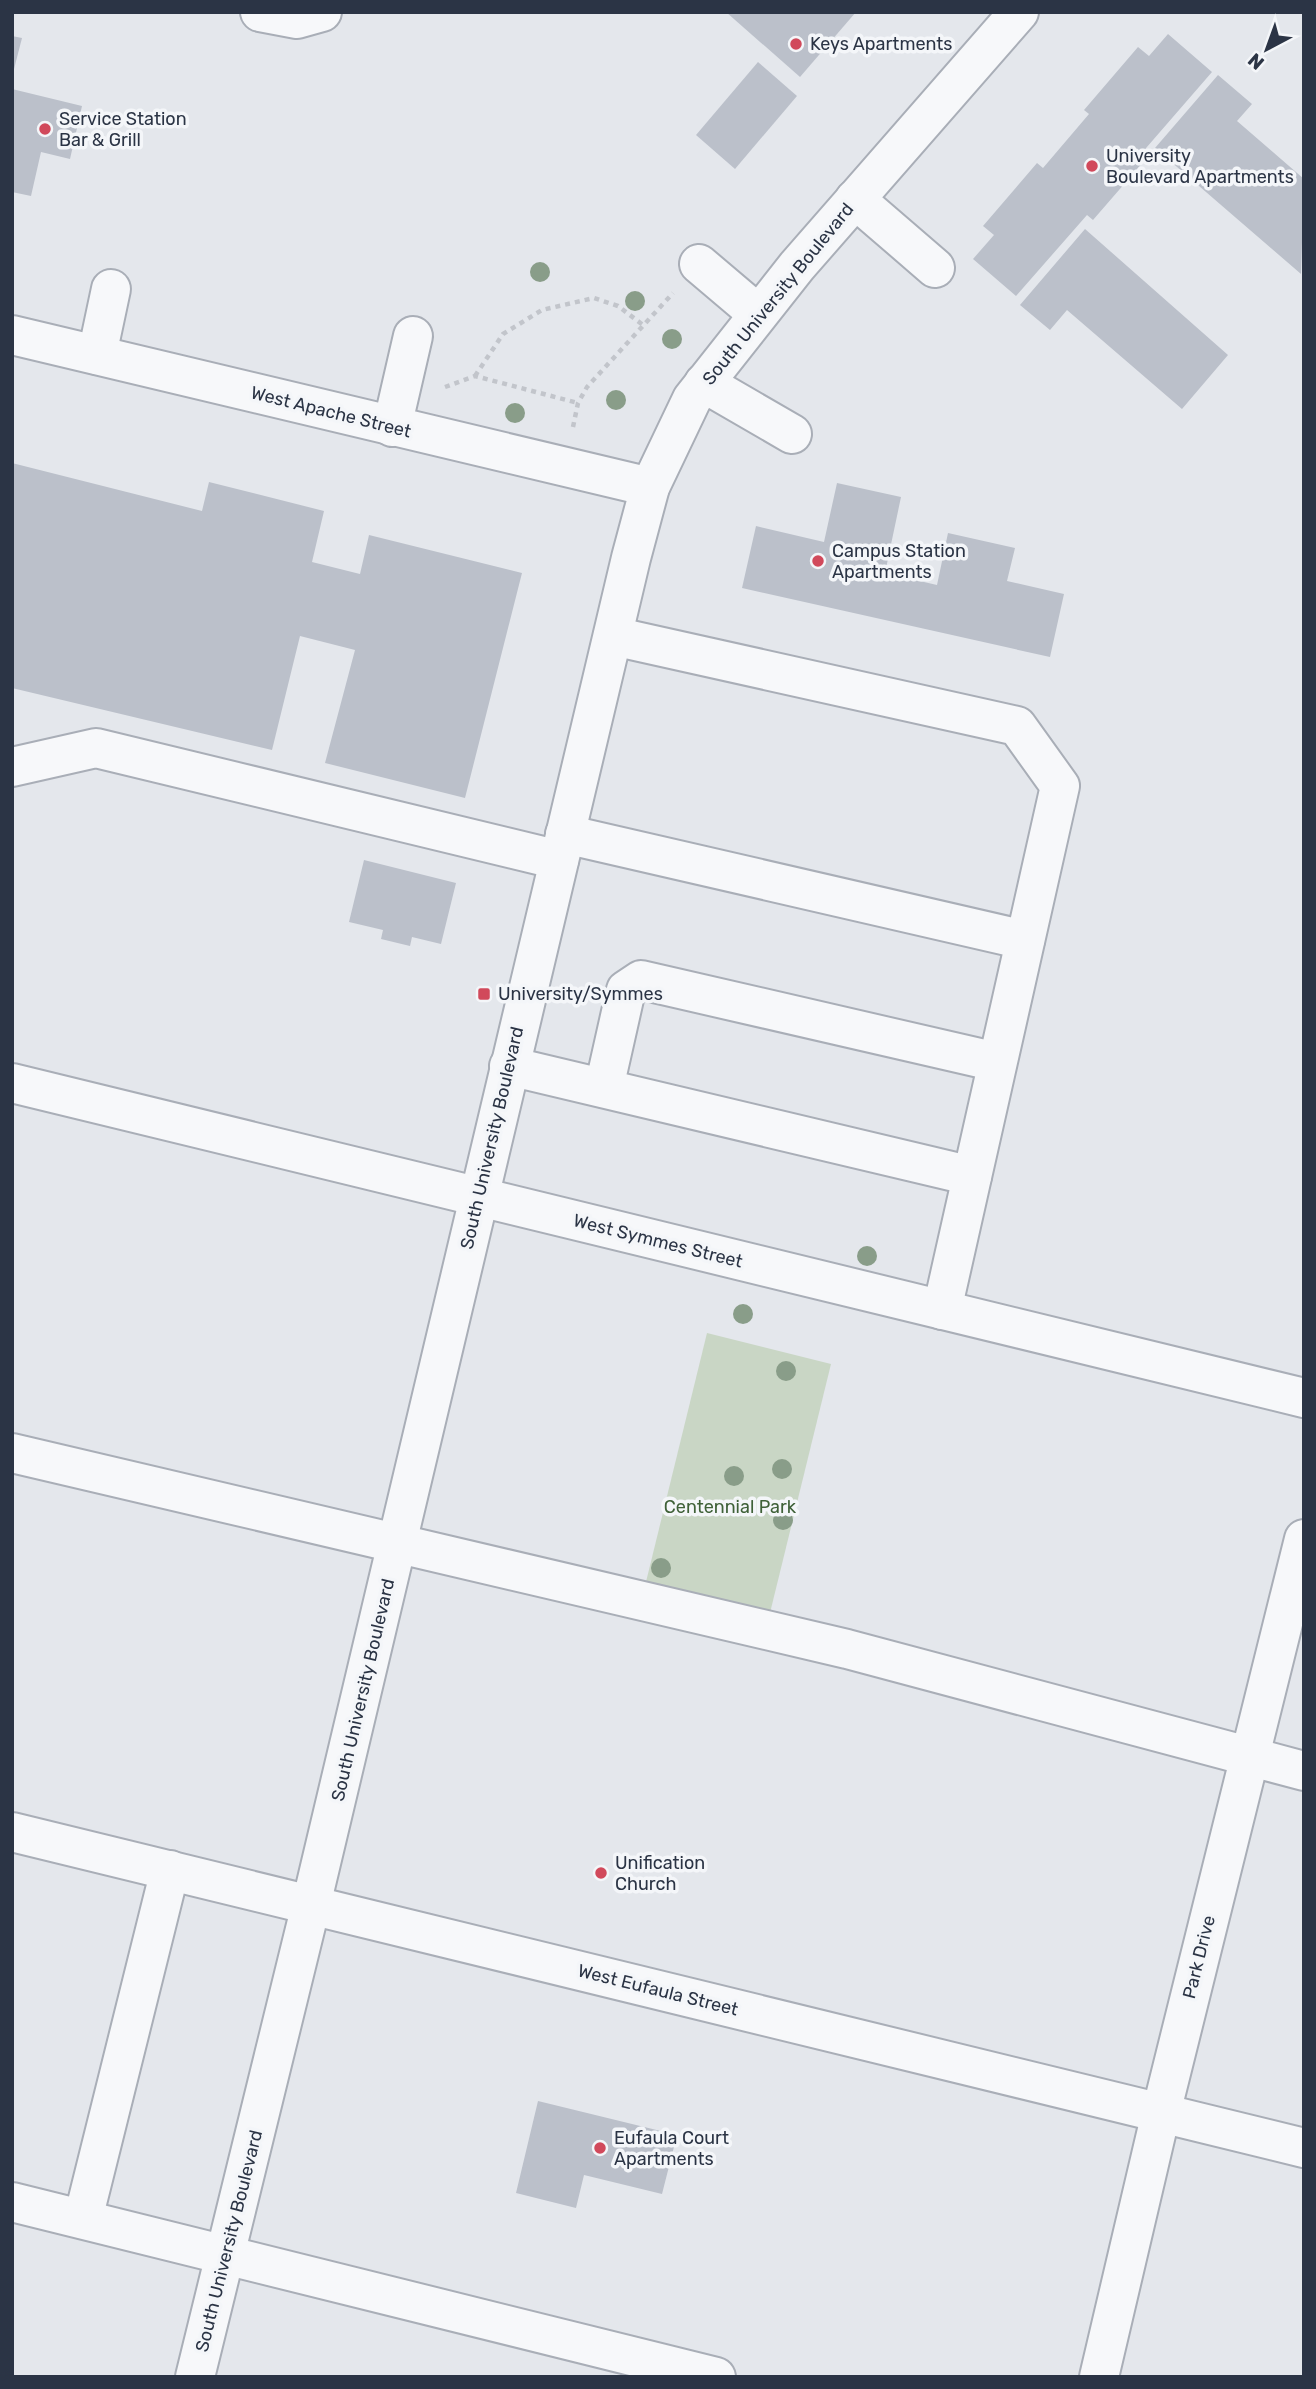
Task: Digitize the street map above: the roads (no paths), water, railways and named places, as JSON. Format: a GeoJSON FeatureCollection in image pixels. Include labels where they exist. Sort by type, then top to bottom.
{"type":"FeatureCollection","features":[{"type":"Feature","properties":{"kind":"street"},"geometry":{"type":"LineString","coordinates":[[260,12],[297,19],[322,12]]}},
{"type":"Feature","properties":{"kind":"street","name":"South University Boulevard"},"geometry":{"type":"LineString","coordinates":[[195,2377],[311,1905],[477,1197],[650,487],[692,399],[704,383],[758,314],[1019,12]]}},
{"type":"Feature","properties":{"kind":"street"},"geometry":{"type":"LineString","coordinates":[[855,200],[934,268]]}},
{"type":"Feature","properties":{"kind":"street"},"geometry":{"type":"LineString","coordinates":[[699,264],[758,314]]}},
{"type":"Feature","properties":{"kind":"street"},"geometry":{"type":"LineString","coordinates":[[97,355],[111,289]]}},
{"type":"Feature","properties":{"kind":"street","name":"West Apache Street"},"geometry":{"type":"LineString","coordinates":[[12,335],[97,355],[395,411],[562,468],[650,487]]}},
{"type":"Feature","properties":{"kind":"street"},"geometry":{"type":"LineString","coordinates":[[395,411],[413,336]]}},
{"type":"Feature","properties":{"kind":"street"},"geometry":{"type":"LineString","coordinates":[[704,383],[792,434]]}},
{"type":"Feature","properties":{"kind":"street"},"geometry":{"type":"LineString","coordinates":[[613,636],[1017,726],[1059,786],[942,1310]]}},
{"type":"Feature","properties":{"kind":"street"},"geometry":{"type":"LineString","coordinates":[[12,767],[96,748],[562,847],[1025,940]]}},
{"type":"Feature","properties":{"kind":"street"},"geometry":{"type":"LineString","coordinates":[[604,1088],[626,989],[641,980],[997,1062]]}},
{"type":"Feature","properties":{"kind":"street"},"geometry":{"type":"LineString","coordinates":[[509,1066],[972,1176]]}},
{"type":"Feature","properties":{"kind":"street","name":"West Symmes Street"},"geometry":{"type":"LineString","coordinates":[[12,1083],[1304,1398]]}},
{"type":"Feature","properties":{"kind":"street"},"geometry":{"type":"LineString","coordinates":[[12,1453],[397,1546],[847,1650],[1304,1771]]}},
{"type":"Feature","properties":{"kind":"street","name":"Park Drive"},"geometry":{"type":"LineString","coordinates":[[1099,2377],[1161,2113],[1304,1539]]}},
{"type":"Feature","properties":{"kind":"street","name":"West Eufaula Street"},"geometry":{"type":"LineString","coordinates":[[12,1832],[1304,2148]]}},
{"type":"Feature","properties":{"kind":"street"},"geometry":{"type":"LineString","coordinates":[[83,2219],[170,1870]]}},
{"type":"Feature","properties":{"kind":"street"},"geometry":{"type":"LineString","coordinates":[[12,2202],[716,2377]]}},
{"type":"Feature","properties":{"kind":"place","name":"Keys Apartments"},"geometry":{"type":"Point","coordinates":[796,44]}},
{"type":"Feature","properties":{"kind":"place","name":"Service Station Bar & Grill"},"geometry":{"type":"Point","coordinates":[45,129]}},
{"type":"Feature","properties":{"kind":"place","name":"University Boulevard Apartments"},"geometry":{"type":"Point","coordinates":[1092,166]}},
{"type":"Feature","properties":{"kind":"place","name":"Campus Station Apartments"},"geometry":{"type":"Point","coordinates":[818,561]}},
{"type":"Feature","properties":{"kind":"place","name":"University/Symmes"},"geometry":{"type":"Point","coordinates":[484,994]}},
{"type":"Feature","properties":{"kind":"place","name":"Unification Church"},"geometry":{"type":"Point","coordinates":[601,1873]}},
{"type":"Feature","properties":{"kind":"place","name":"Eufaula Court Apartments"},"geometry":{"type":"Point","coordinates":[600,2148]}},
{"type":"Feature","properties":{"kind":"park label","name":"Centennial Park"},"geometry":{"type":"Point","coordinates":[730,1507]}}]}
